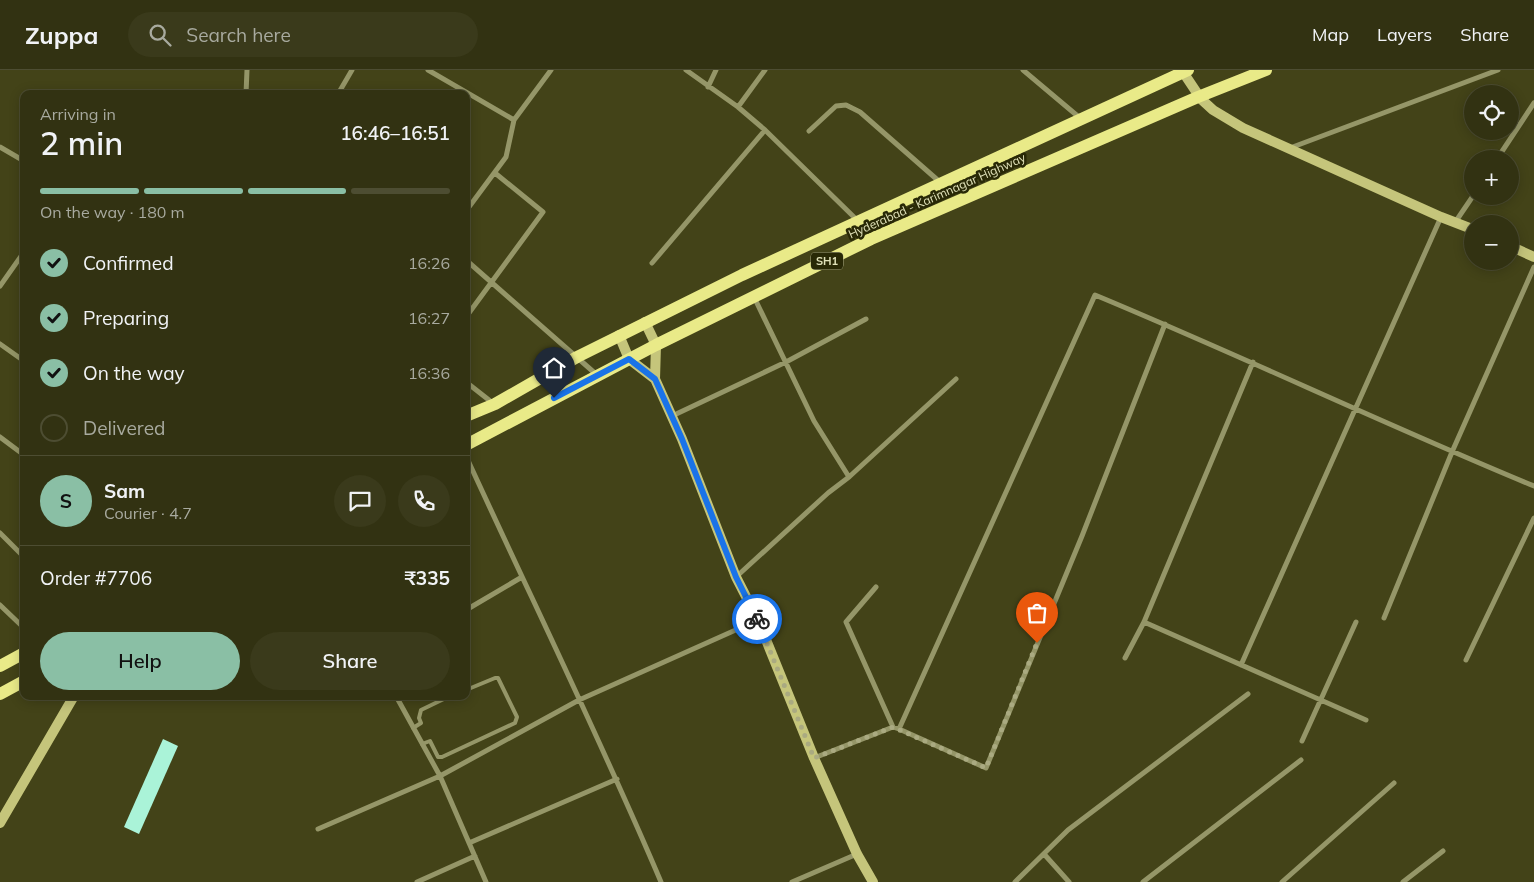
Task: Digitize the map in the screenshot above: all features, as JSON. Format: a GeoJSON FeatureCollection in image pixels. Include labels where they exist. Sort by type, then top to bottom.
{"type":"FeatureCollection","features":[{"type":"Feature","properties":{"kind":"main road","name":"Hyderabad - Karimnagar Highway"},"geometry":{"type":"LineString","coordinates":[[470,443],[656,345],[871,240],[1198,97],[1266,70]]}},
{"type":"Feature","properties":{"kind":"main road","name":"Hyderabad - Karimnagar Highway"},"geometry":{"type":"LineString","coordinates":[[470,414],[495,404],[577,357],[645,322],[742,275],[1185,71]]}},
{"type":"Feature","properties":{"kind":"main road"},"geometry":{"type":"LineString","coordinates":[[0,666],[20,655]]}},
{"type":"Feature","properties":{"kind":"main road"},"geometry":{"type":"LineString","coordinates":[[0,694],[20,683]]}},
{"type":"Feature","properties":{"kind":"street"},"geometry":{"type":"LineString","coordinates":[[246,90],[247,70]]}},
{"type":"Feature","properties":{"kind":"street"},"geometry":{"type":"LineString","coordinates":[[340,90],[352,70]]}},
{"type":"Feature","properties":{"kind":"street"},"geometry":{"type":"LineString","coordinates":[[428,70],[462,90]]}},
{"type":"Feature","properties":{"kind":"street"},"geometry":{"type":"LineString","coordinates":[[470,206],[506,158],[514,120],[551,70]]}},
{"type":"Feature","properties":{"kind":"street"},"geometry":{"type":"LineString","coordinates":[[686,70],[738,107],[765,130],[858,222]]}},
{"type":"Feature","properties":{"kind":"street"},"geometry":{"type":"LineString","coordinates":[[708,87],[716,70]]}},
{"type":"Feature","properties":{"kind":"street"},"geometry":{"type":"LineString","coordinates":[[738,107],[765,70]]}},
{"type":"Feature","properties":{"kind":"street"},"geometry":{"type":"LineString","coordinates":[[1023,70],[1080,119]]}},
{"type":"Feature","properties":{"kind":"street"},"geometry":{"type":"LineString","coordinates":[[1288,149],[1498,70]]}},
{"type":"Feature","properties":{"kind":"street"},"geometry":{"type":"LineString","coordinates":[[1185,71],[1198,97],[1213,110],[1243,128],[1441,217],[1464,225]]}},
{"type":"Feature","properties":{"kind":"street"},"geometry":{"type":"LineString","coordinates":[[470,94],[514,120]]}},
{"type":"Feature","properties":{"kind":"street"},"geometry":{"type":"LineString","coordinates":[[1503,150],[1534,103]]}},
{"type":"Feature","properties":{"kind":"street"},"geometry":{"type":"LineString","coordinates":[[809,131],[836,106],[846,105],[860,112],[941,183]]}},
{"type":"Feature","properties":{"kind":"street"},"geometry":{"type":"LineString","coordinates":[[652,263],[765,130]]}},
{"type":"Feature","properties":{"kind":"street"},"geometry":{"type":"LineString","coordinates":[[0,147],[20,159]]}},
{"type":"Feature","properties":{"kind":"street"},"geometry":{"type":"LineString","coordinates":[[470,312],[543,212],[495,173]]}},
{"type":"Feature","properties":{"kind":"street"},"geometry":{"type":"LineString","coordinates":[[1456,221],[1466,205]]}},
{"type":"Feature","properties":{"kind":"street"},"geometry":{"type":"LineString","coordinates":[[1242,665],[1441,217]]}},
{"type":"Feature","properties":{"kind":"street"},"geometry":{"type":"LineString","coordinates":[[1519,250],[1534,257]]}},
{"type":"Feature","properties":{"kind":"street"},"geometry":{"type":"LineString","coordinates":[[0,286],[20,258]]}},
{"type":"Feature","properties":{"kind":"street"},"geometry":{"type":"LineString","coordinates":[[470,264],[597,375]]}},
{"type":"Feature","properties":{"kind":"street"},"geometry":{"type":"LineString","coordinates":[[1384,618],[1452,452],[1534,267]]}},
{"type":"Feature","properties":{"kind":"street"},"geometry":{"type":"LineString","coordinates":[[899,729],[1095,294],[1253,362],[1452,452],[1534,486]]}},
{"type":"Feature","properties":{"kind":"street"},"geometry":{"type":"LineString","coordinates":[[754,297],[814,421],[849,477]]}},
{"type":"Feature","properties":{"kind":"street"},"geometry":{"type":"LineString","coordinates":[[672,416],[786,362],[866,319]]}},
{"type":"Feature","properties":{"kind":"street"},"geometry":{"type":"LineString","coordinates":[[645,322],[656,345],[655,379],[672,416],[736,577],[758,620],[814,758],[857,854],[873,882]]}},
{"type":"Feature","properties":{"kind":"street"},"geometry":{"type":"LineString","coordinates":[[814,758],[893,727],[986,768],[1082,536],[1165,324]]}},
{"type":"Feature","properties":{"kind":"street"},"geometry":{"type":"LineString","coordinates":[[619,336],[629,359],[655,379]]}},
{"type":"Feature","properties":{"kind":"street"},"geometry":{"type":"LineString","coordinates":[[0,344],[20,358]]}},
{"type":"Feature","properties":{"kind":"street"},"geometry":{"type":"LineString","coordinates":[[1125,658],[1144,622],[1253,362]]}},
{"type":"Feature","properties":{"kind":"street"},"geometry":{"type":"LineString","coordinates":[[736,577],[956,379]]}},
{"type":"Feature","properties":{"kind":"street"},"geometry":{"type":"LineString","coordinates":[[470,385],[495,404]]}},
{"type":"Feature","properties":{"kind":"street"},"geometry":{"type":"LineString","coordinates":[[0,437],[20,452]]}},
{"type":"Feature","properties":{"kind":"street"},"geometry":{"type":"LineString","coordinates":[[470,465],[578,700],[618,779],[661,882]]}},
{"type":"Feature","properties":{"kind":"street"},"geometry":{"type":"LineString","coordinates":[[1466,660],[1534,518]]}},
{"type":"Feature","properties":{"kind":"street"},"geometry":{"type":"LineString","coordinates":[[0,534],[20,552]]}},
{"type":"Feature","properties":{"kind":"street"},"geometry":{"type":"LineString","coordinates":[[470,608],[522,577]]}},
{"type":"Feature","properties":{"kind":"street"},"geometry":{"type":"LineString","coordinates":[[876,587],[846,622],[893,727]]}},
{"type":"Feature","properties":{"kind":"street"},"geometry":{"type":"LineString","coordinates":[[0,605],[20,624]]}},
{"type":"Feature","properties":{"kind":"street"},"geometry":{"type":"LineString","coordinates":[[318,829],[440,776],[578,700],[758,620]]}},
{"type":"Feature","properties":{"kind":"street"},"geometry":{"type":"LineString","coordinates":[[1144,622],[1366,720]]}},
{"type":"Feature","properties":{"kind":"street"},"geometry":{"type":"LineString","coordinates":[[1302,740],[1356,622]]}},
{"type":"Feature","properties":{"kind":"street"},"geometry":{"type":"LineString","coordinates":[[1015,882],[1068,830],[1248,694]]}},
{"type":"Feature","properties":{"kind":"street"},"geometry":{"type":"LineString","coordinates":[[0,823],[72,700]]}},
{"type":"Feature","properties":{"kind":"street"},"geometry":{"type":"LineString","coordinates":[[398,700],[440,776],[486,882]]}},
{"type":"Feature","properties":{"kind":"street"},"geometry":{"type":"LineString","coordinates":[[1143,882],[1301,760]]}},
{"type":"Feature","properties":{"kind":"street"},"geometry":{"type":"LineString","coordinates":[[469,843],[618,779]]}},
{"type":"Feature","properties":{"kind":"street"},"geometry":{"type":"LineString","coordinates":[[1282,882],[1394,783]]}},
{"type":"Feature","properties":{"kind":"street"},"geometry":{"type":"LineString","coordinates":[[1403,882],[1443,851]]}},
{"type":"Feature","properties":{"kind":"street"},"geometry":{"type":"LineString","coordinates":[[792,882],[857,854]]}},
{"type":"Feature","properties":{"kind":"street"},"geometry":{"type":"LineString","coordinates":[[1044,854],[1069,882]]}},
{"type":"Feature","properties":{"kind":"street"},"geometry":{"type":"LineString","coordinates":[[417,882],[475,856]]}},
{"type":"Feature","properties":{"kind":"lane"},"geometry":{"type":"LineString","coordinates":[[422,744],[430,741],[435,754],[438,757],[442,757],[514,722],[517,717],[498,678],[470,688]]}},
{"type":"Feature","properties":{"kind":"lane"},"geometry":{"type":"LineString","coordinates":[[413,728],[421,723],[419,718],[421,710],[442,700]]}},
{"type":"Feature","properties":{"kind":"building"},"geometry":{"type":"Polygon","coordinates":[[[163,739],[178,746],[139,834],[124,827],[163,739]]]}},
{"type":"Feature","properties":{"kind":"way so far"},"geometry":{"type":"LineString","coordinates":[[757,619],[814,758],[893,727],[986,768],[1037,643]]}},
{"type":"Feature","properties":{"kind":"route"},"geometry":{"type":"LineString","coordinates":[[554,398],[629,359],[655,379],[682,439],[736,577],[757,619]]}}]}
